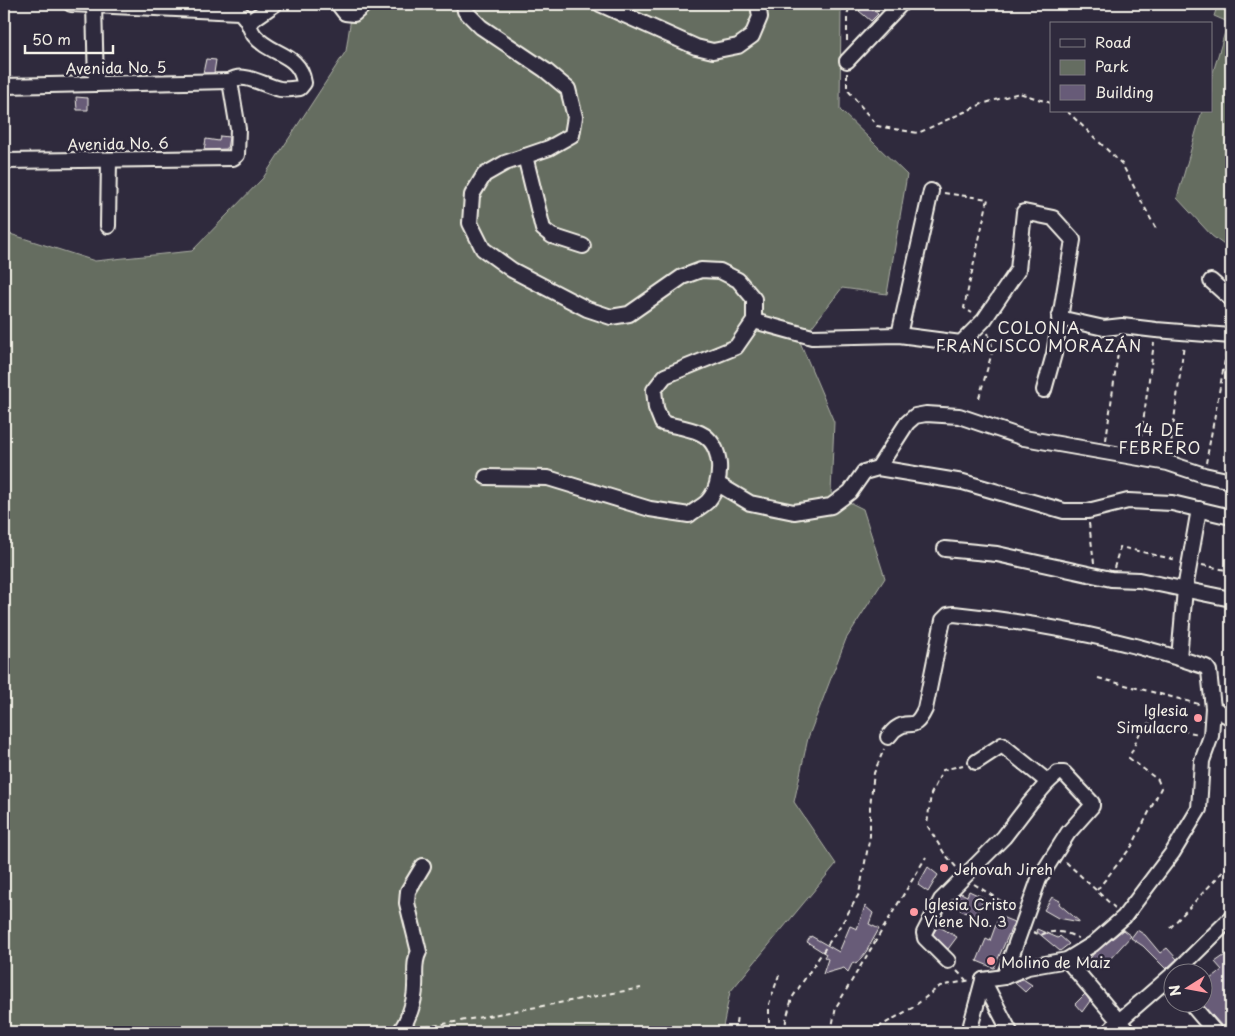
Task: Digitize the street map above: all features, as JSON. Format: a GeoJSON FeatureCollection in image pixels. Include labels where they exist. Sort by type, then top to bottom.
{"type":"FeatureCollection","features":[{"type":"Feature","properties":{"kind":"street"},"geometry":{"type":"LineString","coordinates":[[71,4],[94,4],[244,17],[274,4]]}},
{"type":"Feature","properties":{"kind":"street"},"geometry":{"type":"LineString","coordinates":[[94,4],[96,84]]}},
{"type":"Feature","properties":{"kind":"street"},"geometry":{"type":"LineString","coordinates":[[338,4],[345,13],[358,9]]}},
{"type":"Feature","properties":{"kind":"street"},"geometry":{"type":"LineString","coordinates":[[464,4],[465,11],[482,27],[545,70],[568,89],[575,116],[572,135],[549,148],[505,163],[484,175],[472,195],[470,222],[483,249],[512,270],[587,309],[611,316],[629,314],[682,277],[701,270],[720,271],[738,280],[754,299],[754,321],[736,347],[665,376],[654,390],[656,408],[662,423],[701,433],[715,447],[719,467],[718,484],[708,500],[689,515],[650,509],[548,478],[486,477]]}},
{"type":"Feature","properties":{"kind":"street"},"geometry":{"type":"LineString","coordinates":[[600,4],[696,47],[713,51],[738,46],[752,36],[761,8]]}},
{"type":"Feature","properties":{"kind":"street"},"geometry":{"type":"LineString","coordinates":[[847,60],[901,4]]}},
{"type":"Feature","properties":{"kind":"street","name":"Avenida No. 5"},"geometry":{"type":"LineString","coordinates":[[4,86],[230,81],[235,77],[243,76],[281,89],[300,88],[304,83],[300,66],[266,46],[253,34],[244,17]]}},
{"type":"Feature","properties":{"kind":"street","name":"Avenida No. 6"},"geometry":{"type":"LineString","coordinates":[[4,161],[233,158],[237,155],[238,129],[230,81]]}},
{"type":"Feature","properties":{"kind":"street"},"geometry":{"type":"LineString","coordinates":[[525,156],[543,229],[552,236],[582,246]]}},
{"type":"Feature","properties":{"kind":"street"},"geometry":{"type":"LineString","coordinates":[[108,226],[109,160]]}},
{"type":"Feature","properties":{"kind":"street"},"geometry":{"type":"LineString","coordinates":[[899,334],[931,191]]}},
{"type":"Feature","properties":{"kind":"street"},"geometry":{"type":"LineString","coordinates":[[754,321],[812,337],[899,334],[961,343],[984,320],[1018,270],[1024,212],[1053,218],[1073,240],[1054,354],[1044,390]]}},
{"type":"Feature","properties":{"kind":"street"},"geometry":{"type":"LineString","coordinates":[[1212,281],[1231,299]]}},
{"type":"Feature","properties":{"kind":"street"},"geometry":{"type":"LineString","coordinates":[[1059,318],[1104,328],[1122,326],[1230,335]]}},
{"type":"Feature","properties":{"kind":"street"},"geometry":{"type":"LineString","coordinates":[[878,468],[907,422],[915,416],[926,414],[959,416],[1024,438],[1168,463],[1204,475],[1231,481]]}},
{"type":"Feature","properties":{"kind":"street"},"geometry":{"type":"LineString","coordinates":[[718,484],[750,503],[794,512],[831,506],[850,492],[864,472],[878,468],[963,482],[1064,511],[1088,511],[1128,501],[1172,503],[1231,517]]}},
{"type":"Feature","properties":{"kind":"street"},"geometry":{"type":"LineString","coordinates":[[1179,658],[1185,589],[1199,509]]}},
{"type":"Feature","properties":{"kind":"street"},"geometry":{"type":"LineString","coordinates":[[945,549],[997,554],[1095,576],[1140,580],[1231,598]]}},
{"type":"Feature","properties":{"kind":"street"},"geometry":{"type":"LineString","coordinates":[[888,737],[897,728],[914,725],[920,719],[925,709],[943,620],[948,615],[1006,619],[1095,635],[1179,658],[1206,667],[1209,671],[1214,708],[1211,736],[1202,761],[1199,808],[1172,852],[1124,917],[1092,944],[1067,960],[1028,966],[1004,977],[983,980]]}},
{"type":"Feature","properties":{"kind":"street"},"geometry":{"type":"LineString","coordinates":[[1214,708],[1231,718]]}},
{"type":"Feature","properties":{"kind":"street"},"geometry":{"type":"LineString","coordinates":[[976,762],[1002,745],[1048,782]]}},
{"type":"Feature","properties":{"kind":"street"},"geometry":{"type":"LineString","coordinates":[[948,961],[925,938],[924,933],[941,900],[1004,837],[1048,782],[1058,773],[1064,773],[1092,803],[1091,809],[1068,833],[1039,879],[1004,977]]}},
{"type":"Feature","properties":{"kind":"street"},"geometry":{"type":"LineString","coordinates":[[401,1032],[410,1013],[415,990],[415,958],[419,952],[406,903],[408,891],[423,866]]}},
{"type":"Feature","properties":{"kind":"street"},"geometry":{"type":"LineString","coordinates":[[1185,964],[1229,924]]}},
{"type":"Feature","properties":{"kind":"street"},"geometry":{"type":"LineString","coordinates":[[1067,960],[1128,1032]]}},
{"type":"Feature","properties":{"kind":"street"},"geometry":{"type":"LineString","coordinates":[[969,1032],[983,980]]}},
{"type":"Feature","properties":{"kind":"street"},"geometry":{"type":"LineString","coordinates":[[983,980],[1010,1032]]}},
{"type":"Feature","properties":{"kind":"street"},"geometry":{"type":"LineString","coordinates":[[1108,1032],[1162,984]]}},
{"type":"Feature","properties":{"kind":"street"},"geometry":{"type":"LineString","coordinates":[[1200,1014],[1215,1032]]}},
{"type":"Feature","properties":{"kind":"path"},"geometry":{"type":"LineString","coordinates":[[850,4],[847,16],[847,89],[877,126],[918,133],[982,104],[1019,93],[1050,103]]}},
{"type":"Feature","properties":{"kind":"path"},"geometry":{"type":"LineString","coordinates":[[1068,112],[1122,164],[1156,230]]}},
{"type":"Feature","properties":{"kind":"path"},"geometry":{"type":"LineString","coordinates":[[931,191],[988,199],[964,308],[984,320],[993,349],[979,398]]}},
{"type":"Feature","properties":{"kind":"path"},"geometry":{"type":"LineString","coordinates":[[1104,452],[1122,326]]}},
{"type":"Feature","properties":{"kind":"path"},"geometry":{"type":"LineString","coordinates":[[1138,459],[1156,330]]}},
{"type":"Feature","properties":{"kind":"path"},"geometry":{"type":"LineString","coordinates":[[1168,463],[1185,332]]}},
{"type":"Feature","properties":{"kind":"path"},"geometry":{"type":"LineString","coordinates":[[1204,475],[1230,335]]}},
{"type":"Feature","properties":{"kind":"path"},"geometry":{"type":"LineString","coordinates":[[1088,511],[1095,576]]}},
{"type":"Feature","properties":{"kind":"path"},"geometry":{"type":"LineString","coordinates":[[1112,579],[1120,547],[1231,571]]}},
{"type":"Feature","properties":{"kind":"path"},"geometry":{"type":"LineString","coordinates":[[1098,678],[1214,708]]}},
{"type":"Feature","properties":{"kind":"path"},"geometry":{"type":"LineString","coordinates":[[1097,890],[1132,846],[1161,788],[1158,780],[1129,758],[1144,723],[1167,729],[1211,736]]}},
{"type":"Feature","properties":{"kind":"path"},"geometry":{"type":"LineString","coordinates":[[785,1032],[792,998],[859,894],[870,836],[870,806],[874,773],[888,737]]}},
{"type":"Feature","properties":{"kind":"path"},"geometry":{"type":"LineString","coordinates":[[927,825],[931,794],[943,770],[976,762]]}},
{"type":"Feature","properties":{"kind":"path"},"geometry":{"type":"LineString","coordinates":[[1055,852],[1124,917]]}},
{"type":"Feature","properties":{"kind":"path"},"geometry":{"type":"LineString","coordinates":[[831,1032],[836,1007],[926,857]]}},
{"type":"Feature","properties":{"kind":"path"},"geometry":{"type":"LineString","coordinates":[[1170,928],[1231,863]]}},
{"type":"Feature","properties":{"kind":"path"},"geometry":{"type":"LineString","coordinates":[[1022,927],[1041,935],[1047,932],[1065,932],[1092,944]]}},
{"type":"Feature","properties":{"kind":"path"},"geometry":{"type":"LineString","coordinates":[[769,1032],[769,1004],[779,975]]}},
{"type":"Feature","properties":{"kind":"path"},"geometry":{"type":"LineString","coordinates":[[870,1032],[912,1008],[940,986],[966,980]]}},
{"type":"Feature","properties":{"kind":"path"},"geometry":{"type":"LineString","coordinates":[[401,1032],[641,988]]}},
{"type":"Feature","properties":{"kind":"path"},"geometry":{"type":"LineString","coordinates":[[735,1032],[737,1015]]}},
{"type":"Feature","properties":{"kind":"green space"},"geometry":{"type":"Polygon","coordinates":[[[353,4],[841,4],[840,110],[907,175],[887,294],[842,288],[800,342],[834,422],[831,493],[863,509],[885,578],[846,639],[808,738],[794,802],[836,864],[730,992],[722,1032],[4,1032],[4,232],[95,261],[192,251],[263,178],[346,51],[353,4]]]}},
{"type":"Feature","properties":{"kind":"green space"},"geometry":{"type":"Polygon","coordinates":[[[1218,4],[1231,4],[1231,250],[1212,236],[1177,198],[1202,112],[1212,112],[1212,76],[1228,22],[1214,16],[1218,4]]]}},
{"type":"Feature","properties":{"kind":"building"},"geometry":{"type":"Polygon","coordinates":[[[866,4],[878,14],[871,21],[859,11],[866,4]]]}},
{"type":"Feature","properties":{"kind":"building"},"geometry":{"type":"Polygon","coordinates":[[[206,59],[216,60],[214,73],[203,73],[206,59]]]}},
{"type":"Feature","properties":{"kind":"building"},"geometry":{"type":"Polygon","coordinates":[[[76,97],[88,98],[88,110],[77,110],[76,97]]]}},
{"type":"Feature","properties":{"kind":"building"},"geometry":{"type":"Polygon","coordinates":[[[220,136],[229,137],[227,149],[204,150],[206,139],[219,141],[220,136]]]}},
{"type":"Feature","properties":{"kind":"building"},"geometry":{"type":"Polygon","coordinates":[[[928,867],[938,875],[928,892],[918,885],[928,867]]]}},
{"type":"Feature","properties":{"kind":"building"},"geometry":{"type":"Polygon","coordinates":[[[969,891],[984,898],[975,917],[960,910],[962,904],[953,900],[961,893],[967,896],[969,891]]]}},
{"type":"Feature","properties":{"kind":"building"},"geometry":{"type":"Polygon","coordinates":[[[1052,897],[1060,901],[1059,904],[1080,922],[1058,918],[1044,910],[1052,897]]]}},
{"type":"Feature","properties":{"kind":"building"},"geometry":{"type":"Polygon","coordinates":[[[865,906],[873,913],[869,924],[879,929],[866,952],[856,964],[853,962],[848,972],[844,968],[823,974],[828,959],[824,957],[826,954],[807,942],[811,936],[839,952],[850,926],[857,929],[865,906]]]}},
{"type":"Feature","properties":{"kind":"building"},"geometry":{"type":"Polygon","coordinates":[[[999,916],[1014,922],[994,968],[977,961],[986,939],[990,941],[999,916]]]}},
{"type":"Feature","properties":{"kind":"building"},"geometry":{"type":"Polygon","coordinates":[[[938,926],[957,937],[948,949],[933,934],[938,926]]]}},
{"type":"Feature","properties":{"kind":"building"},"geometry":{"type":"Polygon","coordinates":[[[1037,929],[1058,938],[1060,936],[1069,944],[1060,951],[1036,931],[1037,929]]]}},
{"type":"Feature","properties":{"kind":"building"},"geometry":{"type":"Polygon","coordinates":[[[1123,930],[1131,936],[1110,959],[1096,970],[1089,960],[1094,953],[1123,930]]]}},
{"type":"Feature","properties":{"kind":"building"},"geometry":{"type":"Polygon","coordinates":[[[1137,930],[1145,935],[1160,953],[1167,948],[1177,959],[1172,964],[1162,965],[1143,946],[1131,938],[1137,930]]]}},
{"type":"Feature","properties":{"kind":"building"},"geometry":{"type":"Polygon","coordinates":[[[1231,951],[1231,1032],[1224,1032],[1222,1026],[1211,1014],[1212,978],[1222,970],[1215,962],[1231,951]]]}},
{"type":"Feature","properties":{"kind":"building"},"geometry":{"type":"Polygon","coordinates":[[[1023,979],[1032,985],[1025,992],[1014,982],[1023,979]]]}},
{"type":"Feature","properties":{"kind":"building"},"geometry":{"type":"Polygon","coordinates":[[[1085,994],[1090,1001],[1082,1012],[1075,1004],[1085,994]]]}},
{"type":"Feature","properties":{"kind":"place","name":"Iglesia Simulacro"},"geometry":{"type":"Point","coordinates":[1198,718]}},
{"type":"Feature","properties":{"kind":"place","name":"Jehovah Jireh"},"geometry":{"type":"Point","coordinates":[944,868]}},
{"type":"Feature","properties":{"kind":"place","name":"Iglesia Cristo Viene No. 3"},"geometry":{"type":"Point","coordinates":[914,912]}},
{"type":"Feature","properties":{"kind":"place","name":"Molino de Maiz"},"geometry":{"type":"Point","coordinates":[991,961]}},
{"type":"Feature","properties":{"kind":"district","name":"COLONIA FRANCISCO MORAZÁN"},"geometry":{"type":"Point","coordinates":[1039,336]}},
{"type":"Feature","properties":{"kind":"district","name":"14 DE FEBRERO"},"geometry":{"type":"Point","coordinates":[1160,438]}}]}
